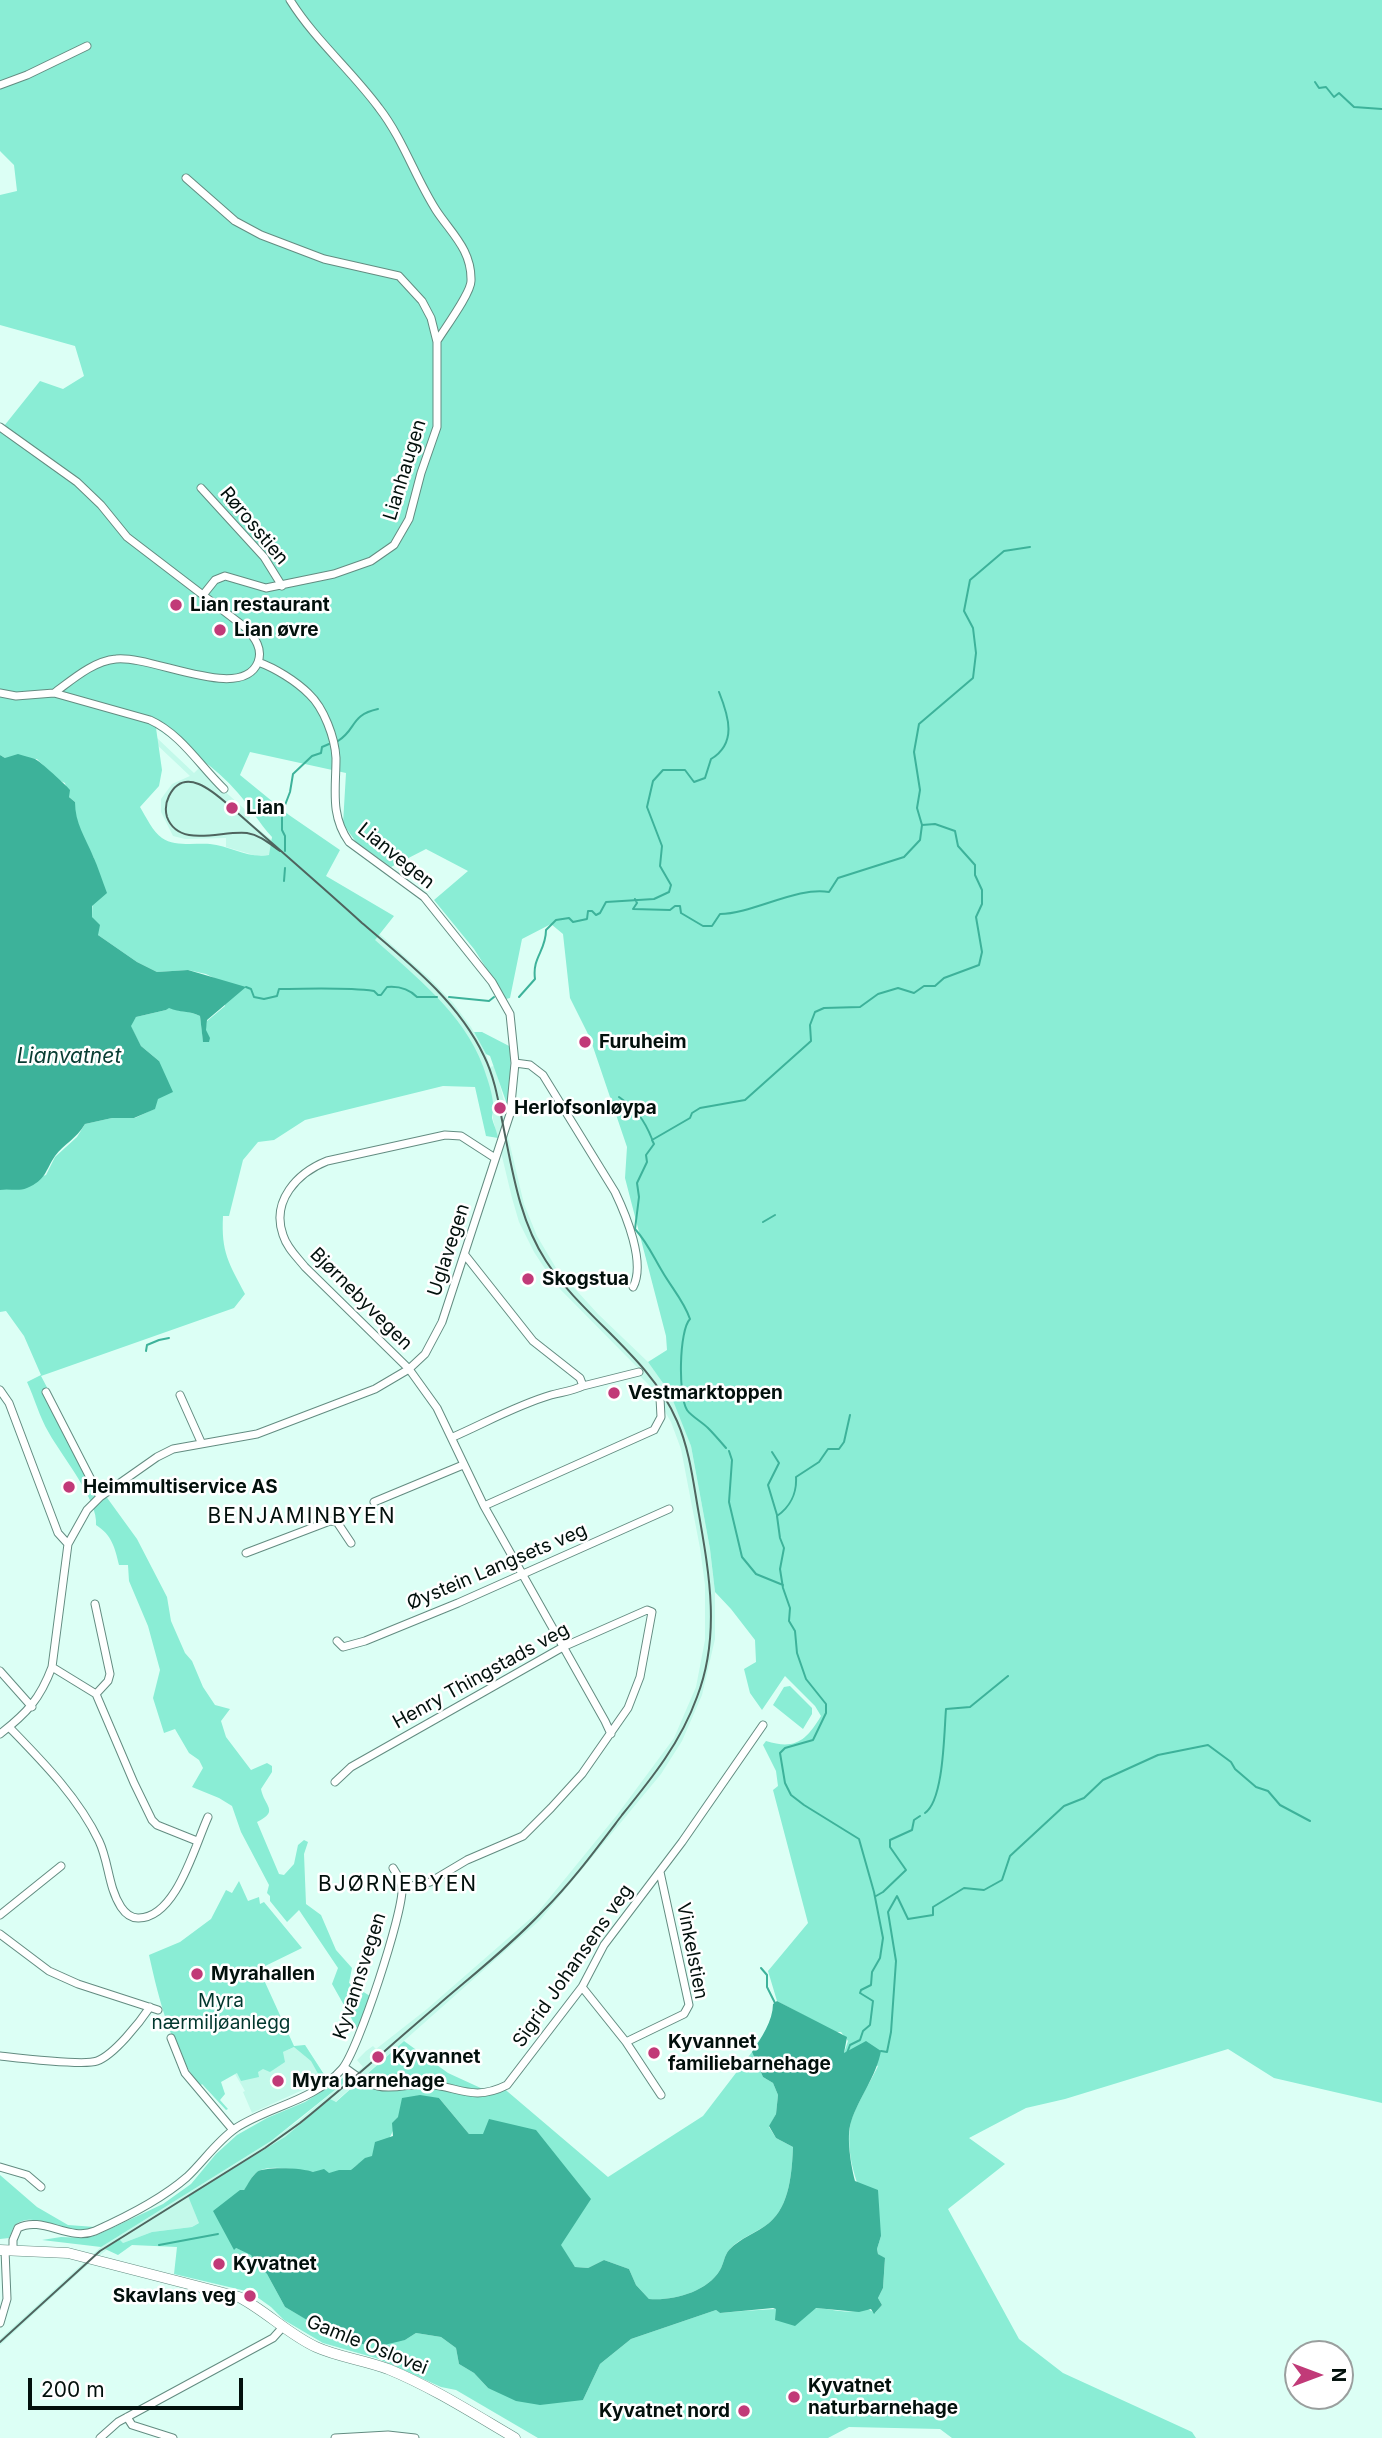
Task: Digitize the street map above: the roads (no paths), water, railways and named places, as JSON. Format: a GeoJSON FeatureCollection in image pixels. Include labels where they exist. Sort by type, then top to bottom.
{"type":"FeatureCollection","features":[{"type":"Feature","properties":{"kind":"street"},"geometry":{"type":"LineString","coordinates":[[290,0],[309,29],[386,117],[401,140],[437,211],[461,245],[469,269],[470,285],[437,342]]}},
{"type":"Feature","properties":{"kind":"street"},"geometry":{"type":"LineString","coordinates":[[0,85],[87,46]]}},
{"type":"Feature","properties":{"kind":"street","name":"Lianhaugen"},"geometry":{"type":"LineString","coordinates":[[186,178],[235,220],[261,234],[324,259],[399,276],[422,301],[431,318],[437,342],[437,427],[421,472],[409,519],[400,538],[388,550],[361,565],[334,574],[266,589],[225,576],[215,580],[203,595]]}},
{"type":"Feature","properties":{"kind":"street"},"geometry":{"type":"LineString","coordinates":[[0,427],[77,482],[101,505],[127,537],[251,633],[258,646],[258,662],[253,671],[244,677],[225,680],[141,660],[116,659],[92,667],[54,693]]}},
{"type":"Feature","properties":{"kind":"street","name":"Rørosstien"},"geometry":{"type":"LineString","coordinates":[[201,488],[264,557],[282,586]]}},
{"type":"Feature","properties":{"kind":"street","name":"Lianvegen"},"geometry":{"type":"LineString","coordinates":[[258,662],[295,683],[315,702],[327,723],[336,754],[335,813],[341,831],[349,842],[424,897],[492,982],[510,1014],[515,1063]]}},
{"type":"Feature","properties":{"kind":"street"},"geometry":{"type":"LineString","coordinates":[[0,693],[16,696],[54,693],[159,724],[182,742],[203,769],[224,789]]}},
{"type":"Feature","properties":{"kind":"street"},"geometry":{"type":"LineString","coordinates":[[515,1063],[530,1065],[543,1074],[615,1192],[633,1242],[637,1276],[633,1287]]}},
{"type":"Feature","properties":{"kind":"street","name":"Uglavegen"},"geometry":{"type":"LineString","coordinates":[[0,1734],[32,1707],[46,1684],[52,1667],[68,1544],[87,1510],[100,1497],[157,1457],[173,1449],[257,1434],[375,1389],[409,1368],[425,1354],[435,1338],[465,1255],[510,1114],[515,1063]]}},
{"type":"Feature","properties":{"kind":"street","name":"Bjørnebyvegen"},"geometry":{"type":"LineString","coordinates":[[495,1158],[461,1136],[445,1135],[327,1160],[313,1166],[299,1177],[285,1196],[280,1224],[290,1249],[310,1272],[409,1368],[437,1408],[484,1506],[611,1734]]}},
{"type":"Feature","properties":{"kind":"street"},"geometry":{"type":"LineString","coordinates":[[465,1255],[533,1342],[580,1378],[583,1386]]}},
{"type":"Feature","properties":{"kind":"street"},"geometry":{"type":"LineString","coordinates":[[453,1437],[552,1394],[639,1372]]}},
{"type":"Feature","properties":{"kind":"street"},"geometry":{"type":"LineString","coordinates":[[0,1390],[9,1404],[58,1533],[68,1544]]}},
{"type":"Feature","properties":{"kind":"street"},"geometry":{"type":"LineString","coordinates":[[46,1392],[100,1497]]}},
{"type":"Feature","properties":{"kind":"street"},"geometry":{"type":"LineString","coordinates":[[180,1395],[201,1442]]}},
{"type":"Feature","properties":{"kind":"street"},"geometry":{"type":"LineString","coordinates":[[484,1506],[654,1430],[661,1417],[660,1398]]}},
{"type":"Feature","properties":{"kind":"street"},"geometry":{"type":"LineString","coordinates":[[374,1502],[463,1465]]}},
{"type":"Feature","properties":{"kind":"street","name":"Øystein Langsets veg"},"geometry":{"type":"LineString","coordinates":[[337,1641],[343,1647],[357,1643],[669,1509]]}},
{"type":"Feature","properties":{"kind":"street"},"geometry":{"type":"LineString","coordinates":[[246,1553],[330,1521],[337,1522],[351,1543]]}},
{"type":"Feature","properties":{"kind":"street"},"geometry":{"type":"LineString","coordinates":[[95,1604],[108,1653],[110,1674],[108,1681],[96,1694]]}},
{"type":"Feature","properties":{"kind":"street","name":"Henry Thingstads veg"},"geometry":{"type":"LineString","coordinates":[[335,1782],[351,1767],[563,1647],[650,1610],[652,1616],[640,1677],[628,1708],[611,1734]]}},
{"type":"Feature","properties":{"kind":"street"},"geometry":{"type":"LineString","coordinates":[[52,1667],[96,1694],[152,1821],[197,1841]]}},
{"type":"Feature","properties":{"kind":"street"},"geometry":{"type":"LineString","coordinates":[[0,1671],[32,1707]]}},
{"type":"Feature","properties":{"kind":"street","name":"Sigrid Johansens veg"},"geometry":{"type":"LineString","coordinates":[[344,2067],[359,2078],[378,2086],[426,2084],[473,2094],[491,2093],[507,2085],[582,1987],[604,1945],[660,1872],[762,1725]]}},
{"type":"Feature","properties":{"kind":"street"},"geometry":{"type":"LineString","coordinates":[[9,1727],[75,1801],[100,1842],[110,1880],[120,1905],[128,1915],[142,1918],[169,1903],[208,1817]]}},
{"type":"Feature","properties":{"kind":"street"},"geometry":{"type":"LineString","coordinates":[[393,1868],[402,1888],[430,1882],[467,1860],[523,1836],[582,1774],[611,1734]]}},
{"type":"Feature","properties":{"kind":"street"},"geometry":{"type":"LineString","coordinates":[[0,1915],[61,1866]]}},
{"type":"Feature","properties":{"kind":"street","name":"Vinkelstien"},"geometry":{"type":"LineString","coordinates":[[626,2042],[684,2014],[689,2005],[660,1872]]}},
{"type":"Feature","properties":{"kind":"street","name":"Kyvannsvegen"},"geometry":{"type":"LineString","coordinates":[[6,2250],[18,2228],[26,2223],[79,2234],[92,2232],[114,2221],[174,2188],[233,2130],[329,2082],[344,2067],[364,2023],[401,1902],[402,1888]]}},
{"type":"Feature","properties":{"kind":"street"},"geometry":{"type":"LineString","coordinates":[[0,1934],[49,1971],[78,1984],[154,2009],[111,2052],[97,2062],[0,2056]]}},
{"type":"Feature","properties":{"kind":"street"},"geometry":{"type":"LineString","coordinates":[[582,1987],[626,2042],[661,2095]]}},
{"type":"Feature","properties":{"kind":"street"},"geometry":{"type":"LineString","coordinates":[[171,2038],[185,2073],[233,2130]]}},
{"type":"Feature","properties":{"kind":"street"},"geometry":{"type":"LineString","coordinates":[[0,2167],[20,2172],[41,2187]]}},
{"type":"Feature","properties":{"kind":"street"},"geometry":{"type":"LineString","coordinates":[[0,2323],[7,2299],[6,2250]]}},
{"type":"Feature","properties":{"kind":"street","name":"Gamle Oslovei"},"geometry":{"type":"LineString","coordinates":[[6,2250],[68,2253],[210,2289],[249,2302],[282,2328],[317,2348],[384,2368],[407,2378],[515,2438]]}},
{"type":"Feature","properties":{"kind":"street"},"geometry":{"type":"LineString","coordinates":[[100,2438],[127,2417],[274,2338],[282,2328]]}},
{"type":"Feature","properties":{"kind":"street"},"geometry":{"type":"LineString","coordinates":[[127,2417],[132,2425],[173,2438]]}},
{"type":"Feature","properties":{"kind":"street"},"geometry":{"type":"LineString","coordinates":[[335,2438],[388,2435],[415,2438]]}},
{"type":"Feature","properties":{"kind":"water","name":"Lianvatnet"},"geometry":{"type":"Polygon","coordinates":[[[18,754],[38,761],[70,790],[69,797],[75,802],[79,823],[107,893],[92,906],[92,917],[100,925],[98,935],[137,962],[157,972],[188,970],[246,987],[207,1020],[209,1042],[203,1042],[200,1016],[196,1014],[169,1008],[136,1017],[131,1026],[141,1046],[159,1061],[173,1092],[158,1099],[155,1109],[134,1118],[112,1118],[85,1124],[55,1156],[38,1182],[23,1189],[0,1190],[0,755],[5,758],[18,754]]]}},
{"type":"Feature","properties":{"kind":"water","name":"Kyvatnet"},"geometry":{"type":"Polygon","coordinates":[[[777,2001],[847,2037],[844,2053],[866,2041],[881,2051],[854,2113],[849,2135],[855,2181],[878,2190],[881,2236],[877,2249],[878,2254],[885,2258],[883,2288],[878,2298],[882,2305],[874,2314],[871,2309],[859,2312],[816,2308],[795,2326],[775,2320],[776,2309],[773,2308],[720,2313],[716,2310],[631,2339],[600,2364],[583,2400],[540,2405],[516,2401],[488,2388],[474,2373],[459,2364],[456,2348],[441,2337],[416,2333],[405,2340],[380,2346],[376,2342],[356,2345],[329,2333],[285,2307],[267,2274],[251,2255],[236,2248],[234,2250],[213,2211],[240,2190],[244,2190],[253,2176],[261,2170],[285,2168],[313,2172],[324,2169],[329,2173],[351,2170],[365,2158],[372,2156],[375,2142],[393,2136],[392,2123],[398,2117],[402,2098],[420,2095],[439,2098],[469,2134],[483,2134],[489,2119],[536,2130],[591,2199],[561,2245],[575,2267],[588,2268],[604,2260],[629,2269],[636,2285],[649,2299],[689,2294],[714,2278],[729,2250],[769,2223],[786,2198],[793,2147],[776,2138],[769,2126],[776,2114],[778,2095],[773,2083],[763,2077],[752,2052],[766,2029],[773,2004],[777,2001]]]}},
{"type":"Feature","properties":{"kind":"waterway"},"geometry":{"type":"LineString","coordinates":[[1315,82],[1319,88],[1326,87],[1334,97],[1339,93],[1354,107],[1382,109]]}},
{"type":"Feature","properties":{"kind":"waterway"},"geometry":{"type":"LineString","coordinates":[[635,899],[637,903],[633,909],[670,910],[680,906],[681,913],[703,926],[712,926],[720,914],[746,910],[803,893],[829,892],[838,878],[904,857],[920,840],[922,825],[917,808],[920,790],[914,752],[919,724],[973,678],[976,653],[973,628],[964,611],[970,580],[1004,551],[1030,547]]}},
{"type":"Feature","properties":{"kind":"waterway"},"geometry":{"type":"LineString","coordinates":[[519,997],[535,979],[535,965],[546,930],[556,920],[569,918],[573,922],[587,919],[588,911],[596,915],[606,902],[654,899],[669,892],[671,885],[660,866],[662,846],[647,807],[653,781],[663,770],[685,770],[694,782],[705,778],[711,759],[719,753],[728,737],[728,720],[719,692]]}},
{"type":"Feature","properties":{"kind":"waterway"},"geometry":{"type":"LineString","coordinates":[[338,741],[358,719],[378,709]]}},
{"type":"Feature","properties":{"kind":"waterway"},"geometry":{"type":"LineString","coordinates":[[285,851],[282,813],[293,774],[312,756],[321,753],[322,747],[329,744]]}},
{"type":"Feature","properties":{"kind":"waterway"},"geometry":{"type":"LineString","coordinates":[[726,1448],[687,1410],[684,1403],[682,1349],[686,1325],[690,1319],[681,1300],[635,1229],[639,1197],[637,1183],[647,1162],[646,1155],[654,1144],[652,1140],[690,1118],[692,1113],[700,1108],[745,1100],[811,1041],[810,1025],[815,1012],[824,1008],[860,1007],[878,994],[898,988],[914,993],[924,986],[935,986],[944,978],[979,965],[982,952],[976,917],[982,904],[982,890],[975,875],[975,865],[958,846],[955,831],[935,824],[922,825]]}},
{"type":"Feature","properties":{"kind":"waterway"},"geometry":{"type":"LineString","coordinates":[[284,881],[285,868]]}},
{"type":"Feature","properties":{"kind":"waterway"},"geometry":{"type":"LineString","coordinates":[[246,987],[251,989],[254,997],[264,999],[277,996],[279,989],[351,989],[374,991],[381,995],[387,987],[407,990],[417,997],[437,997]]}},
{"type":"Feature","properties":{"kind":"waterway"},"geometry":{"type":"LineString","coordinates":[[449,997],[489,1001],[494,997]]}},
{"type":"Feature","properties":{"kind":"waterway"},"geometry":{"type":"LineString","coordinates":[[619,1097],[639,1115],[652,1139]]}},
{"type":"Feature","properties":{"kind":"waterway"},"geometry":{"type":"LineString","coordinates":[[763,1222],[775,1215]]}},
{"type":"Feature","properties":{"kind":"waterway"},"geometry":{"type":"LineString","coordinates":[[146,1351],[147,1345],[169,1338]]}},
{"type":"Feature","properties":{"kind":"waterway"},"geometry":{"type":"LineString","coordinates":[[847,2053],[850,2045],[860,2040],[863,2031],[870,2025],[873,2001],[860,1993],[871,1985],[872,1972],[880,1958],[883,1938],[859,1839],[804,1805],[791,1795],[785,1783],[780,1753],[785,1748],[813,1740],[826,1713],[826,1704],[806,1679],[797,1653],[795,1631],[789,1621],[790,1608],[780,1569],[784,1548],[777,1516],[792,1499],[796,1477],[819,1462],[828,1449],[839,1449],[844,1442],[850,1415]]}},
{"type":"Feature","properties":{"kind":"waterway"},"geometry":{"type":"LineString","coordinates":[[729,1451],[732,1460],[729,1502],[742,1557],[756,1574],[783,1585]]}},
{"type":"Feature","properties":{"kind":"waterway"},"geometry":{"type":"LineString","coordinates":[[772,1452],[779,1463],[768,1485],[777,1515]]}},
{"type":"Feature","properties":{"kind":"waterway"},"geometry":{"type":"LineString","coordinates":[[925,1813],[936,1795],[946,1709],[970,1707],[1008,1676]]}},
{"type":"Feature","properties":{"kind":"waterway"},"geometry":{"type":"LineString","coordinates":[[881,2051],[887,2052],[891,2032],[896,1961],[888,1912],[897,1896],[908,1919],[933,1915],[933,1907],[964,1888],[984,1890],[1002,1880],[1010,1856],[1064,1806],[1084,1798],[1103,1780],[1158,1755],[1208,1745],[1231,1762],[1235,1769],[1256,1787],[1268,1791],[1280,1805],[1310,1821]]}},
{"type":"Feature","properties":{"kind":"waterway"},"geometry":{"type":"LineString","coordinates":[[876,1896],[906,1870],[890,1847],[890,1840],[912,1830],[914,1820],[920,1816]]}},
{"type":"Feature","properties":{"kind":"waterway"},"geometry":{"type":"LineString","coordinates":[[761,1968],[767,1975],[767,1987],[775,2003]]}},
{"type":"Feature","properties":{"kind":"waterway"},"geometry":{"type":"LineString","coordinates":[[159,2245],[218,2234]]}},
{"type":"Feature","properties":{"kind":"tram line"},"geometry":{"type":"LineString","coordinates":[[0,2342],[100,2251],[265,2148],[300,2123],[531,1924],[584,1864],[665,1759],[683,1729],[697,1697],[709,1650],[711,1603],[706,1556],[688,1453],[681,1431],[665,1398],[650,1377],[561,1282],[537,1245],[518,1193],[493,1080],[473,1036],[431,984],[218,796],[192,782],[183,782],[169,796],[167,817],[181,833],[202,836],[247,833],[261,838],[280,851]]}},
{"type":"Feature","properties":{"kind":"place","name":"Lian restaurant"},"geometry":{"type":"Point","coordinates":[176,605]}},
{"type":"Feature","properties":{"kind":"place","name":"Lian øvre"},"geometry":{"type":"Point","coordinates":[220,630]}},
{"type":"Feature","properties":{"kind":"place","name":"Lian"},"geometry":{"type":"Point","coordinates":[232,808]}},
{"type":"Feature","properties":{"kind":"place","name":"Furuheim"},"geometry":{"type":"Point","coordinates":[585,1042]}},
{"type":"Feature","properties":{"kind":"place","name":"Herlofsonløypa"},"geometry":{"type":"Point","coordinates":[500,1108]}},
{"type":"Feature","properties":{"kind":"place","name":"Skogstua"},"geometry":{"type":"Point","coordinates":[528,1279]}},
{"type":"Feature","properties":{"kind":"place","name":"Vestmarktoppen"},"geometry":{"type":"Point","coordinates":[614,1393]}},
{"type":"Feature","properties":{"kind":"place","name":"Heimmultiservice AS"},"geometry":{"type":"Point","coordinates":[69,1487]}},
{"type":"Feature","properties":{"kind":"place","name":"Myrahallen"},"geometry":{"type":"Point","coordinates":[197,1974]}},
{"type":"Feature","properties":{"kind":"place","name":"Kyvannet familiebarnehage"},"geometry":{"type":"Point","coordinates":[654,2053]}},
{"type":"Feature","properties":{"kind":"place","name":"Kyvannet"},"geometry":{"type":"Point","coordinates":[378,2057]}},
{"type":"Feature","properties":{"kind":"place","name":"Myra barnehage"},"geometry":{"type":"Point","coordinates":[278,2081]}},
{"type":"Feature","properties":{"kind":"place","name":"Kyvatnet"},"geometry":{"type":"Point","coordinates":[219,2264]}},
{"type":"Feature","properties":{"kind":"place","name":"Skavlans veg"},"geometry":{"type":"Point","coordinates":[250,2296]}},
{"type":"Feature","properties":{"kind":"place","name":"Kyvatnet naturbarnehage"},"geometry":{"type":"Point","coordinates":[794,2397]}},
{"type":"Feature","properties":{"kind":"place","name":"Kyvatnet nord"},"geometry":{"type":"Point","coordinates":[744,2411]}},
{"type":"Feature","properties":{"kind":"district","name":"BENJAMINBYEN"},"geometry":{"type":"Point","coordinates":[302,1517]}},
{"type":"Feature","properties":{"kind":"district","name":"BJØRNEBYEN"},"geometry":{"type":"Point","coordinates":[398,1885]}},
{"type":"Feature","properties":{"kind":"park label","name":"Myra nærmiljøanlegg"},"geometry":{"type":"Point","coordinates":[221,2012]}}]}
